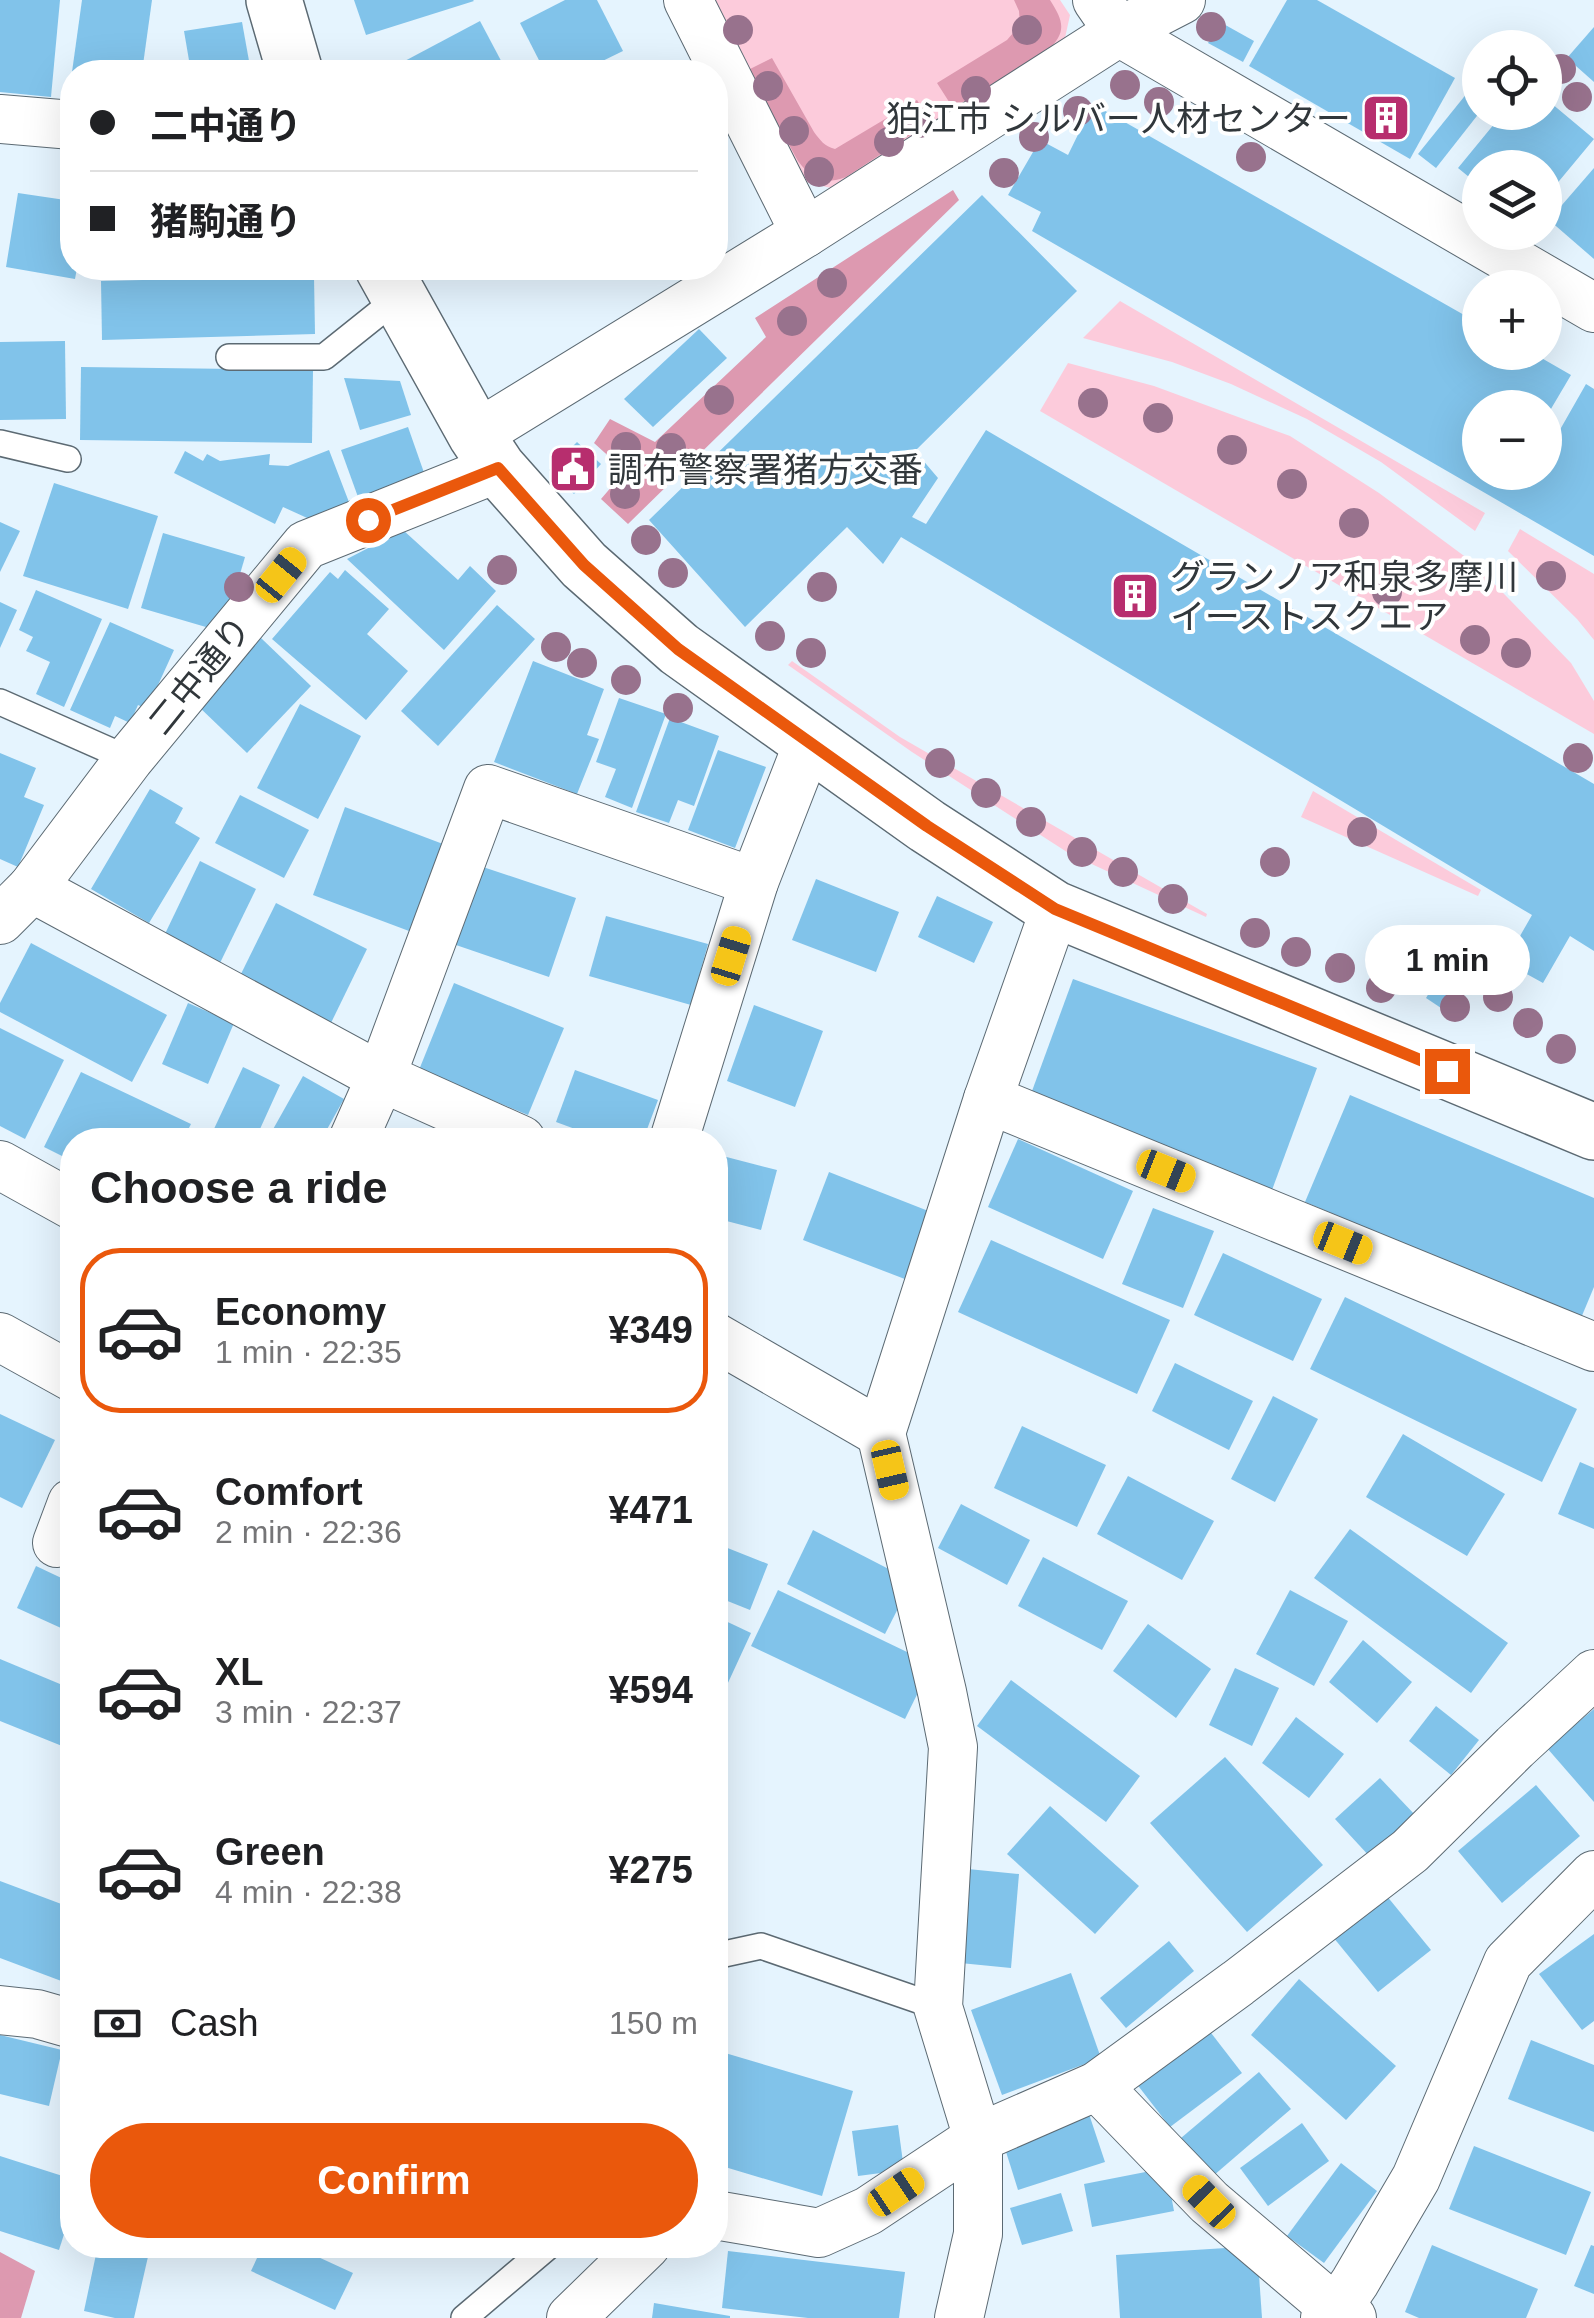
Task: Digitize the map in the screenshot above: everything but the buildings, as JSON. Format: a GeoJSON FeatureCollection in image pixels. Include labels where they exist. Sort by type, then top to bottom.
{"type":"FeatureCollection","features":[{"type":"Feature","properties":{"kind":"street"},"geometry":{"type":"LineString","coordinates":[[274,0],[292,60]]}},
{"type":"Feature","properties":{"kind":"street"},"geometry":{"type":"LineString","coordinates":[[688,0],[718,60]]}},
{"type":"Feature","properties":{"kind":"street","name":"二中通り"},"geometry":{"type":"LineString","coordinates":[[16,904],[306,544],[487,452],[1108,16],[1181,0]]}},
{"type":"Feature","properties":{"kind":"street"},"geometry":{"type":"LineString","coordinates":[[1108,16],[1594,308]]}},
{"type":"Feature","properties":{"kind":"street"},"geometry":{"type":"LineString","coordinates":[[728,80],[804,233]]}},
{"type":"Feature","properties":{"kind":"street"},"geometry":{"type":"LineString","coordinates":[[0,119],[60,123]]}},
{"type":"Feature","properties":{"kind":"street"},"geometry":{"type":"LineString","coordinates":[[391,282],[487,452],[584,565],[678,649],[927,826],[1055,909],[1590,1124]]}},
{"type":"Feature","properties":{"kind":"street"},"geometry":{"type":"LineString","coordinates":[[678,1128],[754,882],[809,741]]}},
{"type":"Feature","properties":{"kind":"street"},"geometry":{"type":"LineString","coordinates":[[358,1128],[488,789],[754,882]]}},
{"type":"Feature","properties":{"kind":"street"},"geometry":{"type":"LineString","coordinates":[[16,904],[494,1128]]}},
{"type":"Feature","properties":{"kind":"street"},"geometry":{"type":"LineString","coordinates":[[959,2318],[978,2234],[978,2138],[938,2006],[953,1747],[881,1433],[988,1100],[1055,909]]}},
{"type":"Feature","properties":{"kind":"street"},"geometry":{"type":"LineString","coordinates":[[988,1100],[1594,1346]]}},
{"type":"Feature","properties":{"kind":"street"},"geometry":{"type":"LineString","coordinates":[[0,1165],[60,1198]]}},
{"type":"Feature","properties":{"kind":"street"},"geometry":{"type":"LineString","coordinates":[[0,1337],[60,1370]]}},
{"type":"Feature","properties":{"kind":"street"},"geometry":{"type":"LineString","coordinates":[[728,1345],[881,1433]]}},
{"type":"Feature","properties":{"kind":"street"},"geometry":{"type":"LineString","coordinates":[[728,2217],[819,2233],[868,2211],[978,2138],[1098,2086],[1410,1851],[1594,1674]]}},
{"type":"Feature","properties":{"kind":"street"},"geometry":{"type":"LineString","coordinates":[[1098,2086],[1209,2202],[1338,2315],[1416,2178],[1508,1962],[1594,1875]]}},
{"type":"Feature","properties":{"kind":"street"},"geometry":{"type":"LineString","coordinates":[[0,2010],[60,2021]]}},
{"type":"Feature","properties":{"kind":"street"},"geometry":{"type":"LineString","coordinates":[[570,2318],[632,2258]]}},
{"type":"Feature","properties":{"kind":"lane"},"geometry":{"type":"LineString","coordinates":[[229,357],[324,357],[391,282]]}},
{"type":"Feature","properties":{"kind":"lane"},"geometry":{"type":"LineString","coordinates":[[0,443],[68,458]]}},
{"type":"Feature","properties":{"kind":"lane"},"geometry":{"type":"LineString","coordinates":[[0,702],[130,759]]}},
{"type":"Feature","properties":{"kind":"lane"},"geometry":{"type":"LineString","coordinates":[[728,1953],[761,1946],[938,2006]]}},
{"type":"Feature","properties":{"kind":"lane"},"geometry":{"type":"LineString","coordinates":[[464,2318],[535,2258]]}},
{"type":"Feature","properties":{"kind":"shaded area"},"geometry":{"type":"Polygon","coordinates":[[[706,0],[1060,0],[1070,15],[1063,47],[835,189],[806,182],[706,0]]]}},
{"type":"Feature","properties":{"kind":"shaded area"},"geometry":{"type":"Polygon","coordinates":[[[1014,0],[1050,0],[1060,21],[1058,38],[1047,51],[953,108],[937,83],[1007,40],[1020,25],[1014,0]]]}},
{"type":"Feature","properties":{"kind":"shaded area"},"geometry":{"type":"Polygon","coordinates":[[[772,58],[814,132],[831,148],[917,100],[930,122],[846,177],[819,180],[798,161],[748,70],[772,58]]]}},
{"type":"Feature","properties":{"kind":"shaded area"},"geometry":{"type":"Polygon","coordinates":[[[953,190],[959,200],[628,524],[601,499],[625,471],[594,443],[610,419],[655,442],[766,337],[755,318],[953,190]]]}},
{"type":"Feature","properties":{"kind":"shaded area"},"geometry":{"type":"Polygon","coordinates":[[[1120,301],[1485,513],[1475,531],[1381,462],[1307,419],[1172,362],[1083,338],[1120,301]]]}},
{"type":"Feature","properties":{"kind":"shaded area"},"geometry":{"type":"Polygon","coordinates":[[[1068,363],[1154,386],[1290,436],[1379,493],[1475,564],[1571,663],[1594,701],[1594,734],[1040,411],[1068,363]]]}},
{"type":"Feature","properties":{"kind":"shaded area"},"geometry":{"type":"Polygon","coordinates":[[[1520,529],[1594,574],[1594,640],[1508,551],[1520,529]]]}},
{"type":"Feature","properties":{"kind":"shaded area"},"geometry":{"type":"Polygon","coordinates":[[[792,661],[900,737],[1207,914],[1206,917],[1070,854],[912,752],[788,665],[792,661]]]}},
{"type":"Feature","properties":{"kind":"shaded area"},"geometry":{"type":"Polygon","coordinates":[[[1313,791],[1481,890],[1478,896],[1301,817],[1313,791]]]}},
{"type":"Feature","properties":{"kind":"shaded area"},"geometry":{"type":"Polygon","coordinates":[[[0,2252],[35,2271],[21,2318],[0,2318],[0,2252]]]}},
{"type":"Feature","properties":{"kind":"place","name":"狛江市 シルバー人材センター"},"geometry":{"type":"Point","coordinates":[1386,118]}},
{"type":"Feature","properties":{"kind":"place","name":"調布警察署猪方交番"},"geometry":{"type":"Point","coordinates":[573,469]}},
{"type":"Feature","properties":{"kind":"place","name":"グランノア和泉多摩川 イーストスクエア"},"geometry":{"type":"Point","coordinates":[1135,596]}},
{"type":"Feature","properties":{"kind":"route"},"geometry":{"type":"LineString","coordinates":[[368,520],[498,468],[584,565],[678,649],[927,826],[1055,909],[1447,1071]]}}]}
